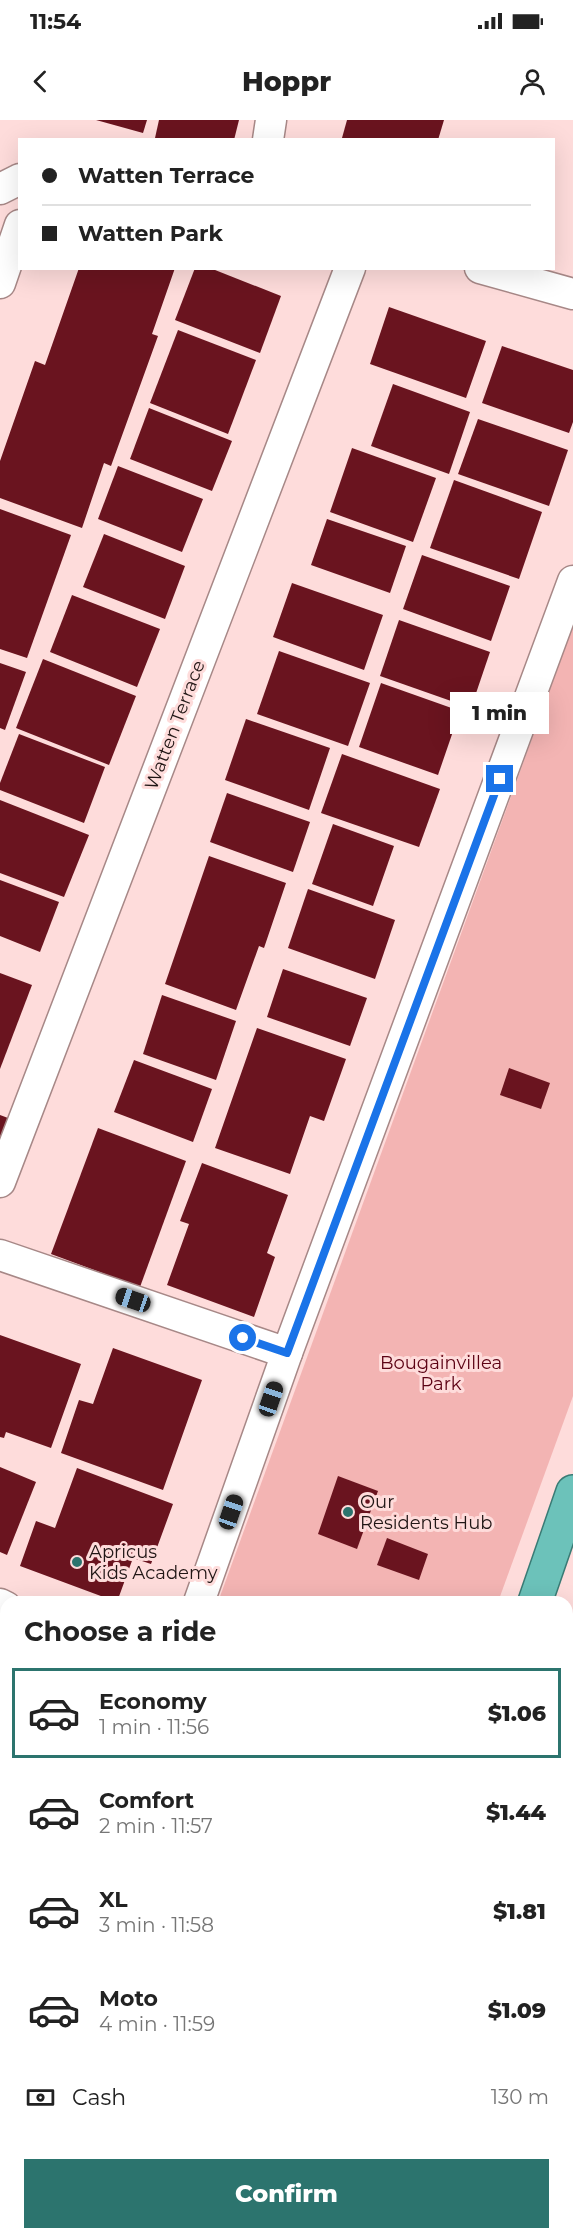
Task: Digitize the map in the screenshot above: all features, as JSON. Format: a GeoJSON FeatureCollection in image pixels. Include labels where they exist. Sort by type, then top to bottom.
{"type":"FeatureCollection","features":[{"type":"Feature","properties":{"kind":"highway"},"geometry":{"type":"LineString","coordinates":[[537,1596],[573,1492]]}},
{"type":"Feature","properties":{"kind":"street"},"geometry":{"type":"LineString","coordinates":[[268,138],[271,120]]}},
{"type":"Feature","properties":{"kind":"street"},"geometry":{"type":"LineString","coordinates":[[0,189],[18,180]]}},
{"type":"Feature","properties":{"kind":"street"},"geometry":{"type":"LineString","coordinates":[[0,283],[18,231]]}},
{"type":"Feature","properties":{"kind":"street","name":"Watten Terrace"},"geometry":{"type":"LineString","coordinates":[[0,1182],[349,270]]}},
{"type":"Feature","properties":{"kind":"street"},"geometry":{"type":"LineString","coordinates":[[487,270],[573,294]]}},
{"type":"Feature","properties":{"kind":"street"},"geometry":{"type":"LineString","coordinates":[[201,1596],[287,1353],[573,581]]}},
{"type":"Feature","properties":{"kind":"street"},"geometry":{"type":"LineString","coordinates":[[0,1255],[287,1353]]}},
{"type":"Feature","properties":{"kind":"green space","name":"Bougainvillea Park"},"geometry":{"type":"Polygon","coordinates":[[[573,626],[573,1396],[500,1596],[220,1596],[573,626]]]}},
{"type":"Feature","properties":{"kind":"building"},"geometry":{"type":"Polygon","coordinates":[[[96,120],[147,120],[143,133],[96,120]]]}},
{"type":"Feature","properties":{"kind":"building"},"geometry":{"type":"Polygon","coordinates":[[[159,120],[239,120],[234,138],[155,138],[159,120]]]}},
{"type":"Feature","properties":{"kind":"building"},"geometry":{"type":"Polygon","coordinates":[[[347,120],[444,120],[439,138],[342,138],[347,120]]]}},
{"type":"Feature","properties":{"kind":"building"},"geometry":{"type":"Polygon","coordinates":[[[78,270],[174,270],[152,334],[158,336],[111,466],[104,463],[82,528],[0,498],[0,461],[35,361],[45,365],[78,270]]]}},
{"type":"Feature","properties":{"kind":"building"},"geometry":{"type":"Polygon","coordinates":[[[194,270],[215,270],[281,296],[260,353],[175,320],[194,270]]]}},
{"type":"Feature","properties":{"kind":"building"},"geometry":{"type":"Polygon","coordinates":[[[389,307],[486,341],[466,398],[370,364],[389,307]]]}},
{"type":"Feature","properties":{"kind":"building"},"geometry":{"type":"Polygon","coordinates":[[[178,330],[256,360],[228,434],[150,403],[178,330]]]}},
{"type":"Feature","properties":{"kind":"building"},"geometry":{"type":"Polygon","coordinates":[[[502,346],[573,370],[573,422],[569,433],[482,403],[502,346]]]}},
{"type":"Feature","properties":{"kind":"building"},"geometry":{"type":"Polygon","coordinates":[[[393,384],[470,412],[449,474],[371,446],[393,384]]]}},
{"type":"Feature","properties":{"kind":"building"},"geometry":{"type":"Polygon","coordinates":[[[149,408],[232,441],[212,491],[130,459],[149,408]]]}},
{"type":"Feature","properties":{"kind":"building"},"geometry":{"type":"Polygon","coordinates":[[[478,419],[568,450],[549,506],[458,474],[478,419]]]}},
{"type":"Feature","properties":{"kind":"building"},"geometry":{"type":"Polygon","coordinates":[[[352,448],[436,478],[413,542],[330,512],[352,448]]]}},
{"type":"Feature","properties":{"kind":"building"},"geometry":{"type":"Polygon","coordinates":[[[118,466],[203,499],[182,552],[98,519],[118,466]]]}},
{"type":"Feature","properties":{"kind":"building"},"geometry":{"type":"Polygon","coordinates":[[[454,480],[542,512],[519,579],[430,548],[454,480]]]}},
{"type":"Feature","properties":{"kind":"building"},"geometry":{"type":"Polygon","coordinates":[[[0,509],[71,535],[27,658],[0,649],[0,509]]]}},
{"type":"Feature","properties":{"kind":"building"},"geometry":{"type":"Polygon","coordinates":[[[327,519],[406,546],[390,593],[311,565],[327,519]]]}},
{"type":"Feature","properties":{"kind":"building"},"geometry":{"type":"Polygon","coordinates":[[[104,534],[185,566],[165,619],[83,587],[104,534]]]}},
{"type":"Feature","properties":{"kind":"building"},"geometry":{"type":"Polygon","coordinates":[[[422,555],[510,586],[491,641],[403,609],[422,555]]]}},
{"type":"Feature","properties":{"kind":"building"},"geometry":{"type":"Polygon","coordinates":[[[292,583],[383,615],[364,670],[273,637],[292,583]]]}},
{"type":"Feature","properties":{"kind":"building"},"geometry":{"type":"Polygon","coordinates":[[[72,595],[160,629],[137,687],[50,652],[72,595]]]}},
{"type":"Feature","properties":{"kind":"building"},"geometry":{"type":"Polygon","coordinates":[[[399,620],[490,652],[471,708],[380,676],[399,620]]]}},
{"type":"Feature","properties":{"kind":"building"},"geometry":{"type":"Polygon","coordinates":[[[279,651],[370,683],[348,746],[257,714],[279,651]]]}},
{"type":"Feature","properties":{"kind":"building"},"geometry":{"type":"Polygon","coordinates":[[[43,659],[136,696],[109,765],[16,728],[43,659]]]}},
{"type":"Feature","properties":{"kind":"building"},"geometry":{"type":"Polygon","coordinates":[[[0,663],[26,672],[5,730],[0,728],[0,663]]]}},
{"type":"Feature","properties":{"kind":"building"},"geometry":{"type":"Polygon","coordinates":[[[381,683],[460,711],[438,775],[359,747],[381,683]]]}},
{"type":"Feature","properties":{"kind":"building"},"geometry":{"type":"Polygon","coordinates":[[[246,719],[330,748],[309,810],[225,780],[246,719]]]}},
{"type":"Feature","properties":{"kind":"building"},"geometry":{"type":"Polygon","coordinates":[[[19,734],[105,767],[84,823],[0,790],[0,783],[19,734]]]}},
{"type":"Feature","properties":{"kind":"building"},"geometry":{"type":"Polygon","coordinates":[[[342,754],[440,789],[419,847],[321,813],[342,754]]]}},
{"type":"Feature","properties":{"kind":"building"},"geometry":{"type":"Polygon","coordinates":[[[227,793],[310,822],[293,872],[210,842],[227,793]]]}},
{"type":"Feature","properties":{"kind":"building"},"geometry":{"type":"Polygon","coordinates":[[[0,800],[89,835],[64,897],[0,873],[0,800]]]}},
{"type":"Feature","properties":{"kind":"building"},"geometry":{"type":"Polygon","coordinates":[[[333,824],[394,846],[373,906],[312,884],[333,824]]]}},
{"type":"Feature","properties":{"kind":"building"},"geometry":{"type":"Polygon","coordinates":[[[209,856],[286,883],[264,948],[259,946],[236,1010],[165,984],[209,856]]]}},
{"type":"Feature","properties":{"kind":"building"},"geometry":{"type":"Polygon","coordinates":[[[0,880],[59,902],[40,952],[0,936],[0,880]]]}},
{"type":"Feature","properties":{"kind":"building"},"geometry":{"type":"Polygon","coordinates":[[[308,889],[395,920],[375,979],[288,948],[308,889]]]}},
{"type":"Feature","properties":{"kind":"building"},"geometry":{"type":"Polygon","coordinates":[[[283,969],[367,998],[350,1046],[267,1017],[283,969]]]}},
{"type":"Feature","properties":{"kind":"building"},"geometry":{"type":"Polygon","coordinates":[[[0,973],[32,985],[0,1069],[0,973]]]}},
{"type":"Feature","properties":{"kind":"building"},"geometry":{"type":"Polygon","coordinates":[[[162,995],[236,1021],[216,1080],[143,1054],[162,995]]]}},
{"type":"Feature","properties":{"kind":"building"},"geometry":{"type":"Polygon","coordinates":[[[257,1028],[346,1059],[324,1121],[310,1116],[290,1174],[215,1148],[257,1028]]]}},
{"type":"Feature","properties":{"kind":"building"},"geometry":{"type":"Polygon","coordinates":[[[134,1060],[212,1089],[193,1142],[114,1112],[134,1060]]]}},
{"type":"Feature","properties":{"kind":"building"},"geometry":{"type":"Polygon","coordinates":[[[509,1068],[550,1083],[541,1109],[500,1095],[509,1068]]]}},
{"type":"Feature","properties":{"kind":"building"},"geometry":{"type":"Polygon","coordinates":[[[0,1115],[8,1118],[0,1138],[0,1115]]]}},
{"type":"Feature","properties":{"kind":"building"},"geometry":{"type":"Polygon","coordinates":[[[98,1128],[186,1161],[140,1287],[51,1254],[98,1128]]]}},
{"type":"Feature","properties":{"kind":"building"},"geometry":{"type":"Polygon","coordinates":[[[202,1163],[288,1195],[267,1253],[275,1257],[254,1317],[167,1285],[189,1224],[180,1221],[202,1163]]]}},
{"type":"Feature","properties":{"kind":"building"},"geometry":{"type":"Polygon","coordinates":[[[0,1335],[81,1364],[51,1448],[6,1432],[4,1438],[0,1437],[0,1335]]]}},
{"type":"Feature","properties":{"kind":"building"},"geometry":{"type":"Polygon","coordinates":[[[113,1348],[202,1380],[163,1490],[61,1453],[79,1400],[93,1404],[113,1348]]]}},
{"type":"Feature","properties":{"kind":"building"},"geometry":{"type":"Polygon","coordinates":[[[0,1467],[36,1482],[7,1555],[0,1552],[0,1467]]]}},
{"type":"Feature","properties":{"kind":"building"},"geometry":{"type":"Polygon","coordinates":[[[77,1468],[173,1504],[151,1564],[133,1558],[119,1596],[101,1596],[20,1566],[36,1521],[55,1528],[77,1468]]]}},
{"type":"Feature","properties":{"kind":"building","name":"Our Residents Hub"},"geometry":{"type":"Polygon","coordinates":[[[338,1476],[378,1491],[357,1549],[318,1534],[338,1476]]]}},
{"type":"Feature","properties":{"kind":"building"},"geometry":{"type":"Polygon","coordinates":[[[387,1538],[428,1554],[419,1580],[377,1565],[387,1538]]]}},
{"type":"Feature","properties":{"kind":"place","name":"Our Residents Hub"},"geometry":{"type":"Point","coordinates":[348,1512]}},
{"type":"Feature","properties":{"kind":"place","name":"Apricus Kids Academy"},"geometry":{"type":"Point","coordinates":[77,1562]}},
{"type":"Feature","properties":{"kind":"route"},"geometry":{"type":"LineString","coordinates":[[243,1338],[287,1353],[500,779]]}}]}
